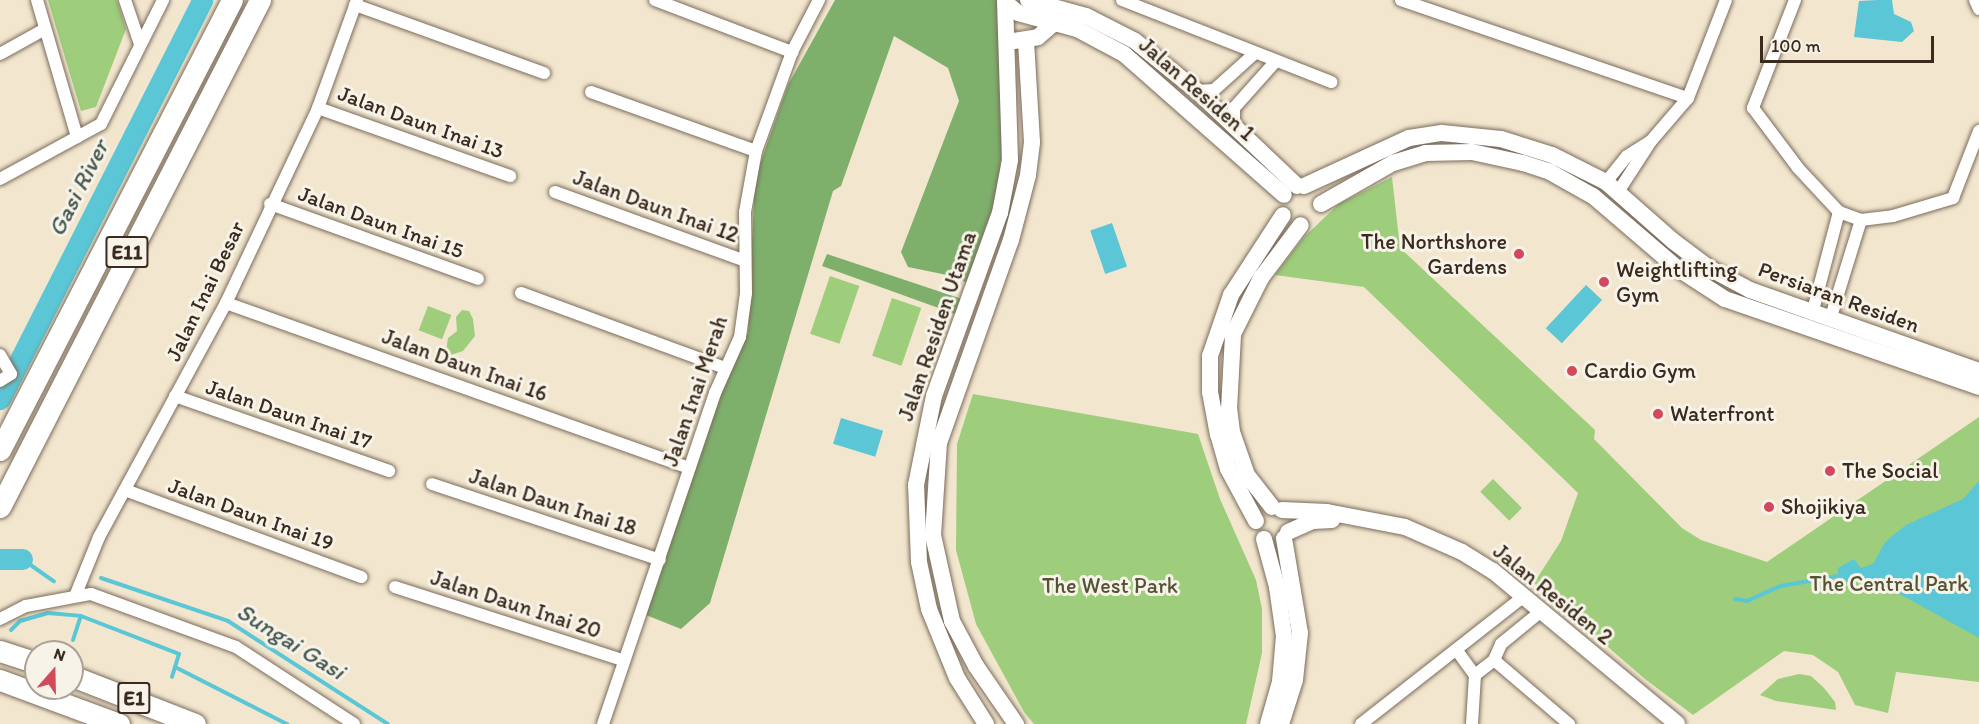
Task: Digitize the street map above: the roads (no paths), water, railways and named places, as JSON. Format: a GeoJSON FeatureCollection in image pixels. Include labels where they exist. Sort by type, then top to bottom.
{"type":"FeatureCollection","features":[{"type":"Feature","properties":{"kind":"highway","name":"E11"},"geometry":{"type":"LineString","coordinates":[[0,450],[232,0]]}},
{"type":"Feature","properties":{"kind":"highway","name":"E11"},"geometry":{"type":"LineString","coordinates":[[0,507],[260,0]]}},
{"type":"Feature","properties":{"kind":"highway"},"geometry":{"type":"LineString","coordinates":[[0,651],[24,658]]}},
{"type":"Feature","properties":{"kind":"highway","name":"E1"},"geometry":{"type":"LineString","coordinates":[[84,681],[195,724]]}},
{"type":"Feature","properties":{"kind":"highway","name":"E1"},"geometry":{"type":"LineString","coordinates":[[8,682],[119,724]]}},
{"type":"Feature","properties":{"kind":"street"},"geometry":{"type":"LineString","coordinates":[[37,0],[77,137]]}},
{"type":"Feature","properties":{"kind":"street"},"geometry":{"type":"LineString","coordinates":[[125,0],[140,44]]}},
{"type":"Feature","properties":{"kind":"street"},"geometry":{"type":"LineString","coordinates":[[0,179],[101,124],[163,0]]}},
{"type":"Feature","properties":{"kind":"street"},"geometry":{"type":"LineString","coordinates":[[655,0],[792,52]]}},
{"type":"Feature","properties":{"kind":"street","name":"Jalan Inai Merah"},"geometry":{"type":"LineString","coordinates":[[603,724],[623,660],[660,560],[725,368],[743,326],[746,293],[743,260],[747,188],[756,151],[792,52],[819,0]]}},
{"type":"Feature","properties":{"kind":"street","name":"Jalan Residen 1"},"geometry":{"type":"LineString","coordinates":[[1028,0],[1048,2],[1115,29],[1197,91],[1295,189]]}},
{"type":"Feature","properties":{"kind":"street"},"geometry":{"type":"LineString","coordinates":[[1122,0],[1254,54],[1330,82]]}},
{"type":"Feature","properties":{"kind":"street"},"geometry":{"type":"LineString","coordinates":[[1401,0],[1688,98]]}},
{"type":"Feature","properties":{"kind":"street"},"geometry":{"type":"LineString","coordinates":[[1612,187],[1627,156],[1651,141],[1688,98],[1726,0]]}},
{"type":"Feature","properties":{"kind":"street"},"geometry":{"type":"LineString","coordinates":[[1796,0],[1753,108],[1798,168],[1839,212],[1861,220],[1893,216],[1953,198],[1979,131]]}},
{"type":"Feature","properties":{"kind":"street"},"geometry":{"type":"LineString","coordinates":[[1975,0],[1979,9]]}},
{"type":"Feature","properties":{"kind":"street","name":"Jalan Residen 1"},"geometry":{"type":"LineString","coordinates":[[1008,1],[1018,13],[1055,22],[1093,36],[1139,65],[1295,189]]}},
{"type":"Feature","properties":{"kind":"street","name":"Jalan Residen Utama"},"geometry":{"type":"LineString","coordinates":[[1008,1],[1017,40],[1032,142],[1028,175],[1011,240],[939,443],[934,478],[936,559],[956,629],[976,666],[1016,724]]}},
{"type":"Feature","properties":{"kind":"street"},"geometry":{"type":"LineString","coordinates":[[356,3],[544,73]]}},
{"type":"Feature","properties":{"kind":"street","name":"Jalan Inai Besar"},"geometry":{"type":"LineString","coordinates":[[76,594],[78,579],[226,303],[270,204],[318,108],[356,3]]}},
{"type":"Feature","properties":{"kind":"street"},"geometry":{"type":"LineString","coordinates":[[1017,40],[1045,33],[1055,22]]}},
{"type":"Feature","properties":{"kind":"street"},"geometry":{"type":"LineString","coordinates":[[0,54],[45,29]]}},
{"type":"Feature","properties":{"kind":"street","name":"Jalan Residen Utama"},"geometry":{"type":"LineString","coordinates":[[986,724],[943,647],[929,609],[919,562],[915,485],[922,441],[934,396],[1000,213],[1010,160],[1017,40]]}},
{"type":"Feature","properties":{"kind":"street"},"geometry":{"type":"LineString","coordinates":[[1197,91],[1214,90],[1254,54]]}},
{"type":"Feature","properties":{"kind":"street"},"geometry":{"type":"LineString","coordinates":[[1234,126],[1234,108],[1275,62]]}},
{"type":"Feature","properties":{"kind":"street"},"geometry":{"type":"LineString","coordinates":[[591,92],[756,151]]}},
{"type":"Feature","properties":{"kind":"street","name":"Jalan Daun Inai 13"},"geometry":{"type":"LineString","coordinates":[[318,108],[510,176]]}},
{"type":"Feature","properties":{"kind":"street","name":"Persiaran Residen"},"geometry":{"type":"LineString","coordinates":[[1295,189],[1388,145],[1443,133],[1501,139],[1563,160],[1612,187],[1673,241],[1709,268],[1750,290],[1812,314],[1979,371]]}},
{"type":"Feature","properties":{"kind":"street","name":"Persiaran Residen"},"geometry":{"type":"LineString","coordinates":[[1321,204],[1393,163],[1425,153],[1472,153],[1523,163],[1550,172],[1593,196],[1677,268],[1725,299],[1979,387]]}},
{"type":"Feature","properties":{"kind":"street"},"geometry":{"type":"LineString","coordinates":[[1268,724],[1280,682],[1284,636],[1277,587],[1264,539],[1228,469],[1218,435],[1209,384],[1210,357],[1231,295],[1283,215],[1295,189],[1316,192],[1321,204],[1318,216],[1301,225],[1261,278],[1233,334],[1229,409],[1232,432],[1247,475],[1290,520],[1286,535],[1300,633],[1295,680],[1281,724]]}},
{"type":"Feature","properties":{"kind":"street","name":"Jalan Daun Inai 12"},"geometry":{"type":"LineString","coordinates":[[555,192],[743,260]]}},
{"type":"Feature","properties":{"kind":"street","name":"Jalan Daun Inai 15"},"geometry":{"type":"LineString","coordinates":[[270,204],[478,279]]}},
{"type":"Feature","properties":{"kind":"street"},"geometry":{"type":"LineString","coordinates":[[1812,314],[1829,260],[1839,212]]}},
{"type":"Feature","properties":{"kind":"street"},"geometry":{"type":"LineString","coordinates":[[1283,215],[1301,225]]}},
{"type":"Feature","properties":{"kind":"street"},"geometry":{"type":"LineString","coordinates":[[1830,320],[1861,220]]}},
{"type":"Feature","properties":{"kind":"street"},"geometry":{"type":"LineString","coordinates":[[1829,260],[1848,266]]}},
{"type":"Feature","properties":{"kind":"street"},"geometry":{"type":"LineString","coordinates":[[521,293],[725,368]]}},
{"type":"Feature","properties":{"kind":"street","name":"Jalan Daun Inai 16"},"geometry":{"type":"LineString","coordinates":[[226,303],[690,468]]}},
{"type":"Feature","properties":{"kind":"street"},"geometry":{"type":"LineString","coordinates":[[0,355],[11,374],[0,381]]}},
{"type":"Feature","properties":{"kind":"street","name":"Jalan Daun Inai 17"},"geometry":{"type":"LineString","coordinates":[[175,396],[389,471]]}},
{"type":"Feature","properties":{"kind":"street","name":"Jalan Daun Inai 18"},"geometry":{"type":"LineString","coordinates":[[432,484],[660,560]]}},
{"type":"Feature","properties":{"kind":"street","name":"Jalan Daun Inai 19"},"geometry":{"type":"LineString","coordinates":[[125,490],[362,577]]}},
{"type":"Feature","properties":{"kind":"street"},"geometry":{"type":"LineString","coordinates":[[1256,521],[1262,511],[1277,508]]}},
{"type":"Feature","properties":{"kind":"street","name":"Jalan Residen 2"},"geometry":{"type":"LineString","coordinates":[[1277,508],[1350,516],[1406,527],[1446,543],[1493,571],[1677,724]]}},
{"type":"Feature","properties":{"kind":"street","name":"Jalan Residen 2"},"geometry":{"type":"LineString","coordinates":[[1286,535],[1313,521],[1350,516]]}},
{"type":"Feature","properties":{"kind":"street"},"geometry":{"type":"LineString","coordinates":[[1264,539],[1274,542],[1286,535]]}},
{"type":"Feature","properties":{"kind":"street"},"geometry":{"type":"LineString","coordinates":[[919,562],[936,559]]}},
{"type":"Feature","properties":{"kind":"street","name":"Jalan Daun Inai 20"},"geometry":{"type":"LineString","coordinates":[[396,587],[623,660]]}},
{"type":"Feature","properties":{"kind":"street"},"geometry":{"type":"LineString","coordinates":[[0,619],[26,606],[76,594],[99,596],[236,647],[354,724]]}},
{"type":"Feature","properties":{"kind":"street"},"geometry":{"type":"LineString","coordinates":[[1361,724],[1458,652],[1523,597]]}},
{"type":"Feature","properties":{"kind":"street"},"geometry":{"type":"LineString","coordinates":[[1475,675],[1494,660],[1501,644],[1540,612]]}},
{"type":"Feature","properties":{"kind":"street"},"geometry":{"type":"LineString","coordinates":[[1458,652],[1475,675],[1472,724]]}},
{"type":"Feature","properties":{"kind":"street"},"geometry":{"type":"LineString","coordinates":[[1494,660],[1569,724]]}},
{"type":"Feature","properties":{"kind":"water"},"geometry":{"type":"Polygon","coordinates":[[[1892,0],[1894,14],[1911,22],[1914,31],[1902,42],[1854,37],[1859,1],[1892,0]]]}},
{"type":"Feature","properties":{"kind":"water"},"geometry":{"type":"Polygon","coordinates":[[[1112,223],[1127,266],[1105,274],[1090,230],[1112,223]]]}},
{"type":"Feature","properties":{"kind":"water"},"geometry":{"type":"Polygon","coordinates":[[[1586,285],[1602,300],[1562,343],[1546,328],[1586,285]]]}},
{"type":"Feature","properties":{"kind":"water"},"geometry":{"type":"Polygon","coordinates":[[[841,418],[883,431],[875,457],[833,444],[841,418]]]}},
{"type":"Feature","properties":{"kind":"water"},"geometry":{"type":"Polygon","coordinates":[[[1979,481],[1979,638],[1896,592],[1861,578],[1853,583],[1839,581],[1838,568],[1854,559],[1861,568],[1873,564],[1885,542],[1906,525],[1963,499],[1979,481]]]}},
{"type":"Feature","properties":{"kind":"waterway","name":"Gasi River"},"geometry":{"type":"LineString","coordinates":[[0,399],[202,0]]}},
{"type":"Feature","properties":{"kind":"waterway","name":"Gasi River"},"geometry":{"type":"LineString","coordinates":[[0,559],[22,559]]}},
{"type":"Feature","properties":{"kind":"waterway","name":"Sungai Gasi"},"geometry":{"type":"LineString","coordinates":[[22,559],[54,581]]}},
{"type":"Feature","properties":{"kind":"waterway"},"geometry":{"type":"LineString","coordinates":[[1735,599],[1747,601],[1781,586],[1837,576]]}},
{"type":"Feature","properties":{"kind":"waterway","name":"Sungai Gasi"},"geometry":{"type":"LineString","coordinates":[[101,578],[228,621],[388,724]]}},
{"type":"Feature","properties":{"kind":"waterway"},"geometry":{"type":"LineString","coordinates":[[11,630],[20,621],[48,613],[81,616],[179,654],[172,677]]}},
{"type":"Feature","properties":{"kind":"waterway"},"geometry":{"type":"LineString","coordinates":[[73,640],[81,616]]}},
{"type":"Feature","properties":{"kind":"waterway"},"geometry":{"type":"LineString","coordinates":[[175,667],[287,724]]}},
{"type":"Feature","properties":{"kind":"place","name":"The Northshore Gardens"},"geometry":{"type":"Point","coordinates":[1519,254]}},
{"type":"Feature","properties":{"kind":"place","name":"Weightlifting Gym"},"geometry":{"type":"Point","coordinates":[1604,282]}},
{"type":"Feature","properties":{"kind":"place","name":"Cardio Gym"},"geometry":{"type":"Point","coordinates":[1572,371]}},
{"type":"Feature","properties":{"kind":"place","name":"Waterfront"},"geometry":{"type":"Point","coordinates":[1658,414]}},
{"type":"Feature","properties":{"kind":"place","name":"The Social"},"geometry":{"type":"Point","coordinates":[1830,471]}},
{"type":"Feature","properties":{"kind":"place","name":"Shojikiya"},"geometry":{"type":"Point","coordinates":[1769,507]}},
{"type":"Feature","properties":{"kind":"park label","name":"The Central Park"},"geometry":{"type":"Point","coordinates":[1889,584]}},
{"type":"Feature","properties":{"kind":"park label","name":"The West Park"},"geometry":{"type":"Point","coordinates":[1110,586]}}]}
